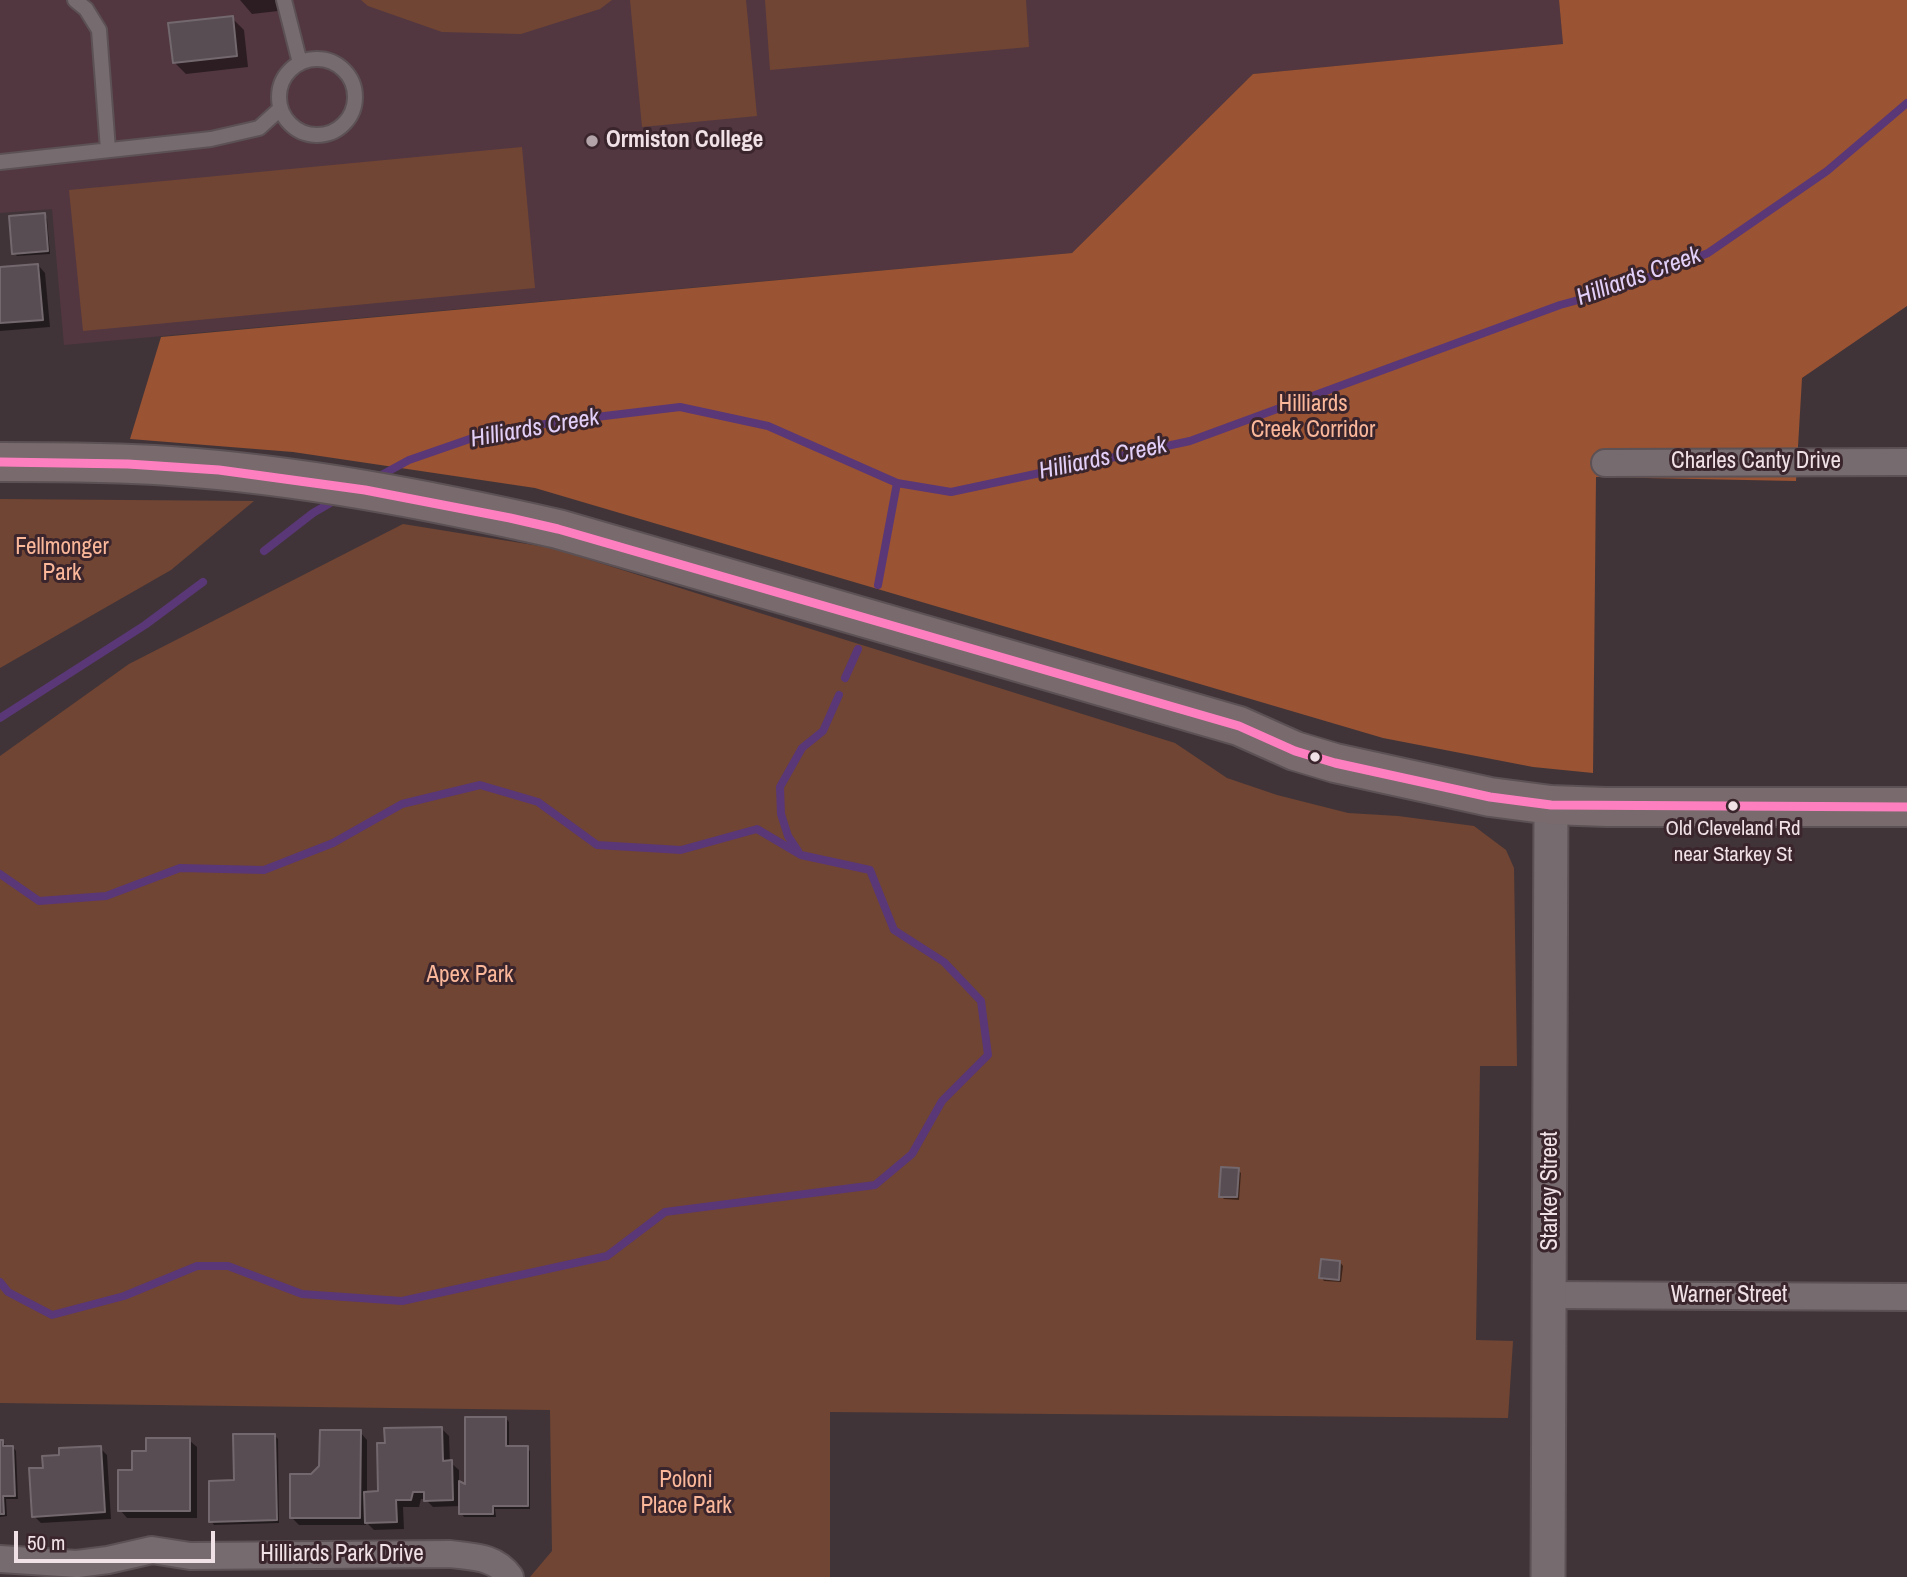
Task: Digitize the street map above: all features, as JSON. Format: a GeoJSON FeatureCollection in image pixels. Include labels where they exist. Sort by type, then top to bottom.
{"type":"FeatureCollection","features":[{"type":"Feature","properties":{"kind":"main road"},"geometry":{"type":"LineString","coordinates":[[0,462],[170,466],[275,477],[462,508],[558,529],[1239,726],[1295,751],[1335,763],[1490,797],[1551,805],[1907,807]]}},
{"type":"Feature","properties":{"kind":"street","name":"Charles Canty Drive"},"geometry":{"type":"LineString","coordinates":[[1605,463],[1907,462]]}},
{"type":"Feature","properties":{"kind":"street","name":"Starkey Street"},"geometry":{"type":"LineString","coordinates":[[1548,1577],[1551,805]]}},
{"type":"Feature","properties":{"kind":"street","name":"Warner Street"},"geometry":{"type":"LineString","coordinates":[[1550,1295],[1907,1297]]}},
{"type":"Feature","properties":{"kind":"street","name":"Hilliards Park Drive"},"geometry":{"type":"LineString","coordinates":[[0,1559],[77,1564],[152,1550],[190,1556],[450,1554],[486,1558],[503,1568],[510,1577]]}},
{"type":"Feature","properties":{"kind":"lane"},"geometry":{"type":"LineString","coordinates":[[75,0],[86,9],[99,30],[107,150]]}},
{"type":"Feature","properties":{"kind":"lane"},"geometry":{"type":"LineString","coordinates":[[284,0],[300,63]]}},
{"type":"Feature","properties":{"kind":"lane"},"geometry":{"type":"LineString","coordinates":[[313,59],[326,60],[338,65],[348,75],[355,99],[352,112],[334,131],[321,135],[308,134],[296,130],[286,121],[280,109],[278,95],[281,82],[289,71],[300,63],[313,59]]}},
{"type":"Feature","properties":{"kind":"lane"},"geometry":{"type":"LineString","coordinates":[[0,162],[211,139],[259,128],[280,109]]}},
{"type":"Feature","properties":{"kind":"shaded area","name":"Ormiston College"},"geometry":{"type":"Polygon","coordinates":[[[0,0],[1559,0],[1563,44],[1253,74],[1072,253],[64,345],[52,209],[0,213],[0,0]]]}},
{"type":"Feature","properties":{"kind":"green space"},"geometry":{"type":"Polygon","coordinates":[[[361,0],[612,0],[600,9],[521,34],[442,32],[368,6],[361,0]]]}},
{"type":"Feature","properties":{"kind":"green space"},"geometry":{"type":"Polygon","coordinates":[[[630,0],[746,0],[757,116],[642,127],[630,0]]]}},
{"type":"Feature","properties":{"kind":"green space"},"geometry":{"type":"Polygon","coordinates":[[[765,0],[1026,0],[1029,47],[770,70],[765,0]]]}},
{"type":"Feature","properties":{"kind":"green space","name":"Hilliards Creek Corridor"},"geometry":{"type":"Polygon","coordinates":[[[1559,0],[1907,0],[1907,306],[1802,378],[1796,481],[1596,477],[1593,773],[1533,767],[1383,738],[535,488],[293,452],[130,439],[161,337],[1072,253],[1253,74],[1563,44],[1559,0]]]}},
{"type":"Feature","properties":{"kind":"green space"},"geometry":{"type":"Polygon","coordinates":[[[522,147],[535,288],[83,331],[69,190],[522,147]]]}},
{"type":"Feature","properties":{"kind":"green space","name":"Fellmonger Park"},"geometry":{"type":"Polygon","coordinates":[[[0,499],[254,501],[171,570],[0,668],[0,499]]]}},
{"type":"Feature","properties":{"kind":"green space","name":"Apex Park"},"geometry":{"type":"Polygon","coordinates":[[[403,524],[552,548],[1175,743],[1227,778],[1277,795],[1348,813],[1398,816],[1474,826],[1506,850],[1514,868],[1517,1066],[1480,1066],[1476,1340],[1513,1341],[1508,1418],[830,1412],[830,1577],[530,1577],[552,1551],[550,1410],[0,1403],[0,756],[129,664],[403,524]]]}},
{"type":"Feature","properties":{"kind":"building"},"geometry":{"type":"Polygon","coordinates":[[[233,16],[237,56],[173,63],[168,23],[233,16]]]}},
{"type":"Feature","properties":{"kind":"building"},"geometry":{"type":"Polygon","coordinates":[[[45,213],[48,251],[12,254],[9,216],[45,213]]]}},
{"type":"Feature","properties":{"kind":"building"},"geometry":{"type":"Polygon","coordinates":[[[38,264],[43,320],[0,323],[0,267],[38,264]]]}},
{"type":"Feature","properties":{"kind":"building"},"geometry":{"type":"Polygon","coordinates":[[[1221,1167],[1239,1168],[1237,1197],[1219,1197],[1221,1167]]]}},
{"type":"Feature","properties":{"kind":"building"},"geometry":{"type":"Polygon","coordinates":[[[1321,1259],[1340,1261],[1339,1280],[1319,1278],[1321,1259]]]}},
{"type":"Feature","properties":{"kind":"building"},"geometry":{"type":"Polygon","coordinates":[[[465,1417],[506,1417],[506,1446],[528,1446],[528,1506],[493,1506],[493,1514],[459,1514],[459,1481],[465,1484],[465,1417]]]}},
{"type":"Feature","properties":{"kind":"building"},"geometry":{"type":"Polygon","coordinates":[[[442,1427],[443,1461],[452,1460],[453,1500],[424,1501],[424,1492],[413,1492],[411,1500],[396,1500],[397,1522],[365,1523],[364,1492],[378,1491],[377,1443],[385,1443],[384,1428],[442,1427]]]}},
{"type":"Feature","properties":{"kind":"building"},"geometry":{"type":"Polygon","coordinates":[[[320,1430],[361,1430],[360,1518],[290,1518],[290,1474],[311,1474],[319,1466],[320,1430]]]}},
{"type":"Feature","properties":{"kind":"building"},"geometry":{"type":"Polygon","coordinates":[[[233,1434],[275,1434],[277,1520],[209,1522],[209,1481],[234,1480],[233,1434]]]}},
{"type":"Feature","properties":{"kind":"building"},"geometry":{"type":"Polygon","coordinates":[[[146,1438],[190,1438],[190,1511],[118,1511],[118,1470],[132,1470],[132,1451],[146,1451],[146,1438]]]}},
{"type":"Feature","properties":{"kind":"building"},"geometry":{"type":"Polygon","coordinates":[[[0,1440],[3,1440],[3,1446],[13,1446],[15,1496],[3,1496],[4,1514],[0,1514],[0,1440]]]}},
{"type":"Feature","properties":{"kind":"building"},"geometry":{"type":"Polygon","coordinates":[[[101,1446],[105,1512],[32,1517],[29,1468],[43,1468],[42,1456],[59,1455],[59,1448],[101,1446]]]}},
{"type":"Feature","properties":{"kind":"waterway","name":"Hilliards Creek"},"geometry":{"type":"LineString","coordinates":[[376,478],[409,460],[487,433],[680,407],[768,426],[897,483],[951,492],[1190,441],[1560,305],[1622,288],[1708,253],[1827,171],[1907,103]]}},
{"type":"Feature","properties":{"kind":"waterway"},"geometry":{"type":"LineString","coordinates":[[878,585],[897,483]]}},
{"type":"Feature","properties":{"kind":"waterway","name":"Hilliards Creek"},"geometry":{"type":"LineString","coordinates":[[264,551],[313,513],[337,499]]}},
{"type":"Feature","properties":{"kind":"waterway","name":"Hilliards Creek"},"geometry":{"type":"LineString","coordinates":[[0,718],[145,625],[203,582]]}},
{"type":"Feature","properties":{"kind":"waterway"},"geometry":{"type":"LineString","coordinates":[[845,678],[858,649]]}},
{"type":"Feature","properties":{"kind":"waterway"},"geometry":{"type":"LineString","coordinates":[[798,851],[788,836],[781,814],[780,787],[802,748],[823,731],[839,695]]}},
{"type":"Feature","properties":{"kind":"waterway"},"geometry":{"type":"LineString","coordinates":[[0,874],[39,901],[106,896],[180,868],[264,870],[333,843],[402,804],[480,785],[538,802],[597,845],[681,850],[757,829],[801,855],[870,870],[894,930],[944,962],[981,1001],[988,1055],[942,1101],[912,1154],[875,1185],[665,1212],[607,1256],[402,1301],[302,1294],[228,1266],[197,1266],[124,1296],[52,1315],[8,1292],[0,1282]]}},
{"type":"Feature","properties":{"kind":"transit line"},"geometry":{"type":"LineString","coordinates":[[0,462],[128,464],[219,470],[365,490],[510,518],[558,529],[1239,726],[1295,751],[1335,763],[1490,797],[1551,805],[1907,807]]}},
{"type":"Feature","properties":{"kind":"place","name":"Ormiston College"},"geometry":{"type":"Point","coordinates":[592,141]}},
{"type":"Feature","properties":{"kind":"place","name":"Old Cleveland Rd near Starkey St"},"geometry":{"type":"Point","coordinates":[1733,806]}},
{"type":"Feature","properties":{"kind":"park label","name":"Poloni Place Park"},"geometry":{"type":"Point","coordinates":[686,1494]}}]}
